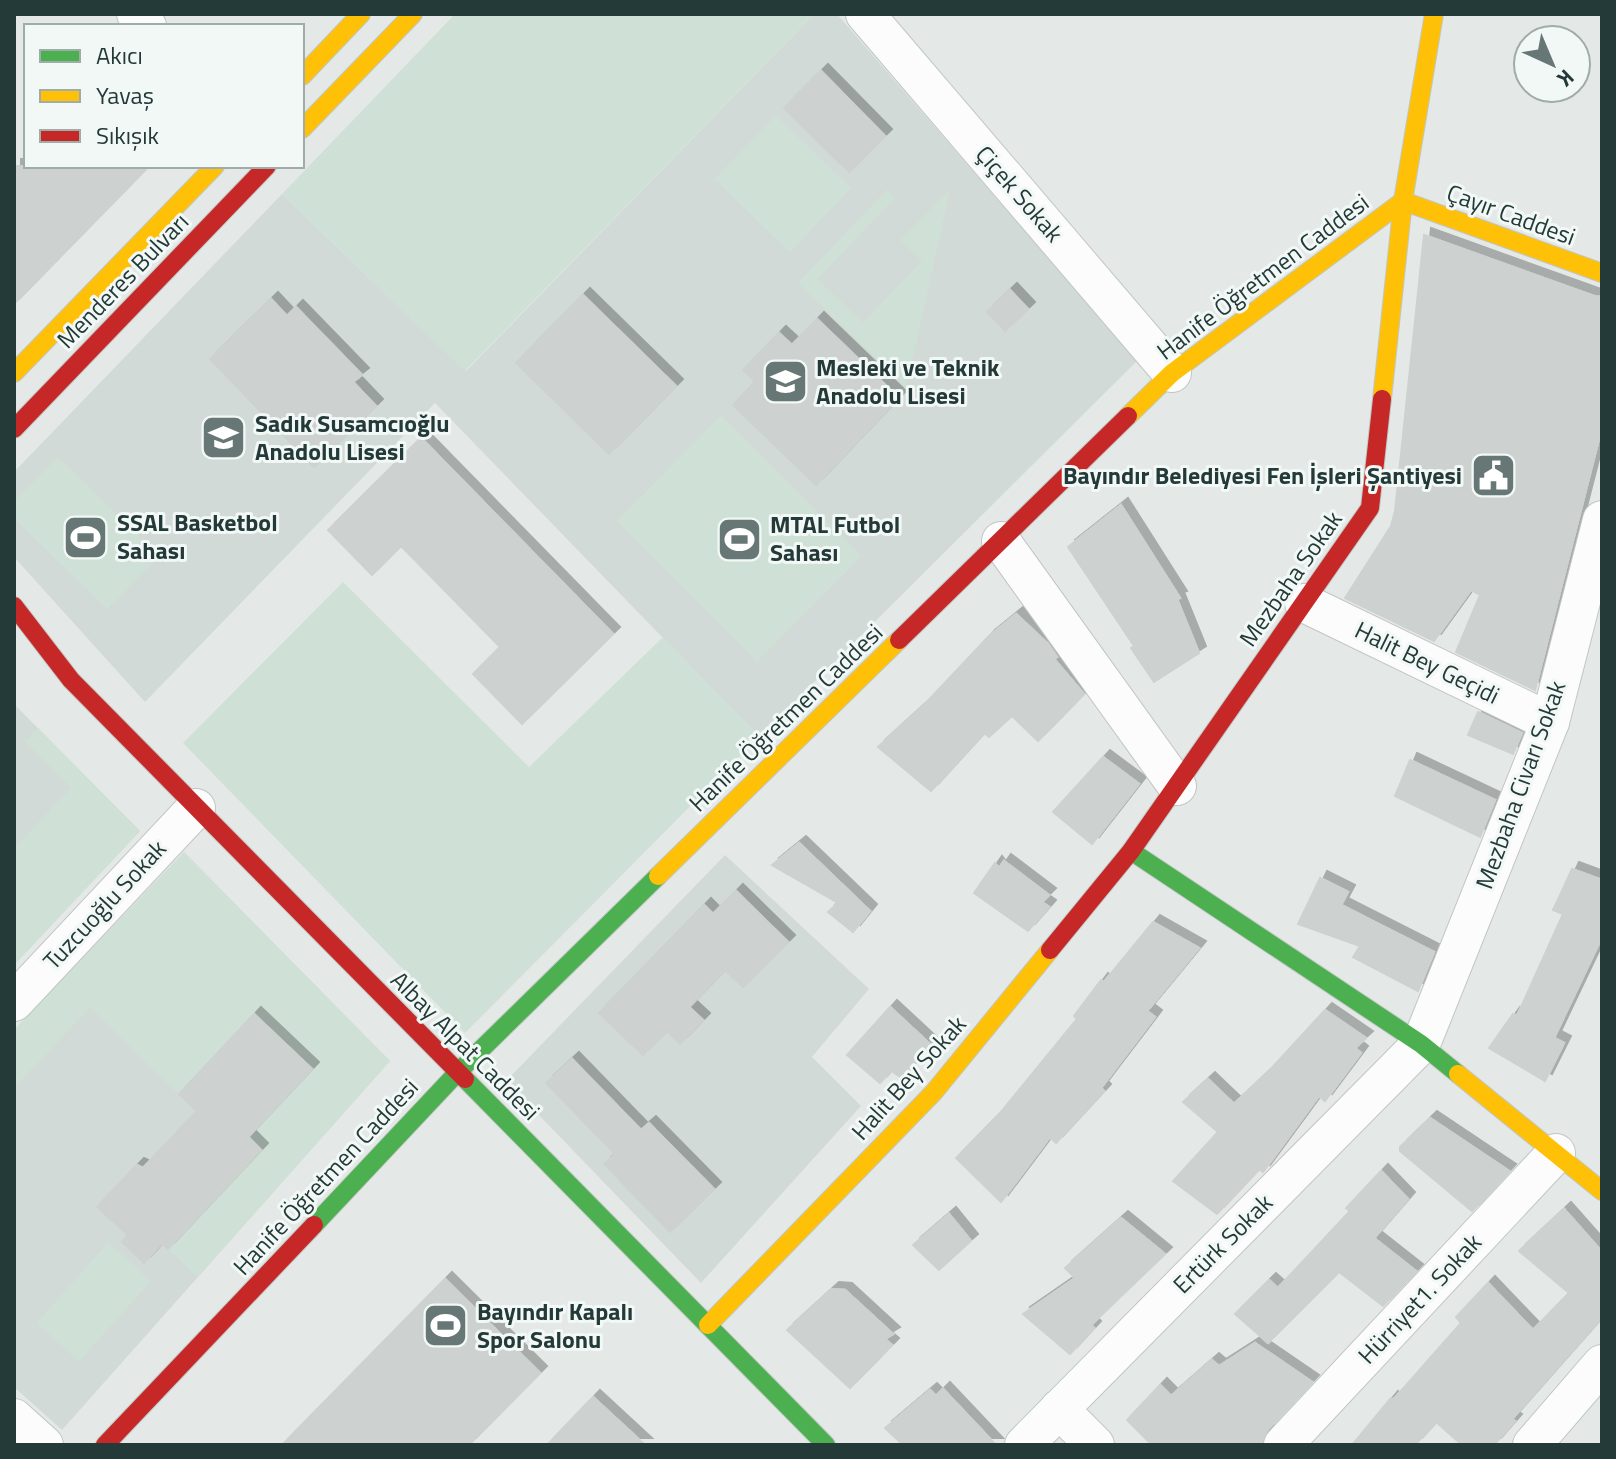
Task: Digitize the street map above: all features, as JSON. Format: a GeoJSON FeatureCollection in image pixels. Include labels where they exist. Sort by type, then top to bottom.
{"type":"FeatureCollection","features":[{"type":"Feature","properties":{"kind":"street"},"geometry":{"type":"LineString","coordinates":[[304,74],[361,14]]}},
{"type":"Feature","properties":{"kind":"street"},"geometry":{"type":"LineString","coordinates":[[304,127],[413,14]]}},
{"type":"Feature","properties":{"kind":"street","name":"Çiçek Sokak"},"geometry":{"type":"LineString","coordinates":[[865,14],[1172,373]]}},
{"type":"Feature","properties":{"kind":"street","name":"Hanife Öğretmen Caddesi"},"geometry":{"type":"LineString","coordinates":[[105,1445],[457,1073],[1172,373],[1403,201],[1434,14]]}},
{"type":"Feature","properties":{"kind":"street","name":"Menderes Bulvarı"},"geometry":{"type":"LineString","coordinates":[[14,373],[213,168]]}},
{"type":"Feature","properties":{"kind":"street","name":"Menderes Bulvarı"},"geometry":{"type":"LineString","coordinates":[[14,429],[265,168]]}},
{"type":"Feature","properties":{"kind":"street","name":"Çayır Caddesi"},"geometry":{"type":"LineString","coordinates":[[1403,201],[1602,273]]}},
{"type":"Feature","properties":{"kind":"street","name":"Mezbaha Sokak"},"geometry":{"type":"LineString","coordinates":[[1131,851],[1370,508],[1403,201]]}},
{"type":"Feature","properties":{"kind":"street","name":"Mezbaha Civarı Sokak"},"geometry":{"type":"LineString","coordinates":[[1421,1044],[1550,722],[1602,520]]}},
{"type":"Feature","properties":{"kind":"street"},"geometry":{"type":"LineString","coordinates":[[1001,541],[1177,786]]}},
{"type":"Feature","properties":{"kind":"street","name":"Halit Bey Geçidi"},"geometry":{"type":"LineString","coordinates":[[1304,603],[1550,722]]}},
{"type":"Feature","properties":{"kind":"street","name":"Albay Alpat Caddesi"},"geometry":{"type":"LineString","coordinates":[[14,606],[71,680],[826,1445]]}},
{"type":"Feature","properties":{"kind":"street","name":"Albay Alpat Caddesi"},"geometry":{"type":"LineString","coordinates":[[14,635],[71,680]]}},
{"type":"Feature","properties":{"kind":"street","name":"Tuzcuoğlu Sokak"},"geometry":{"type":"LineString","coordinates":[[14,1002],[196,808]]}},
{"type":"Feature","properties":{"kind":"street"},"geometry":{"type":"LineString","coordinates":[[1131,851],[1421,1044],[1602,1191]]}},
{"type":"Feature","properties":{"kind":"street","name":"Halit Bey Sokak"},"geometry":{"type":"LineString","coordinates":[[708,1325],[934,1092],[1131,851]]}},
{"type":"Feature","properties":{"kind":"street","name":"Ertürk Sokak"},"geometry":{"type":"LineString","coordinates":[[1024,1445],[1421,1044]]}},
{"type":"Feature","properties":{"kind":"street","name":"Hürriyet1. Sokak"},"geometry":{"type":"LineString","coordinates":[[1283,1445],[1556,1153]]}},
{"type":"Feature","properties":{"kind":"street"},"geometry":{"type":"LineString","coordinates":[[1532,1445],[1602,1364]]}},
{"type":"Feature","properties":{"kind":"street"},"geometry":{"type":"LineString","coordinates":[[1059,1409],[1095,1445]]}},
{"type":"Feature","properties":{"kind":"street"},"geometry":{"type":"LineString","coordinates":[[14,1418],[44,1445]]}},
{"type":"Feature","properties":{"kind":"shaded area","name":"Mesleki ve Teknik Anadolu Lisesi"},"geometry":{"type":"Polygon","coordinates":[[[814,14],[837,14],[1137,361],[759,737],[435,403],[145,702],[14,557],[14,472],[282,194],[466,371],[814,14]]]}},
{"type":"Feature","properties":{"kind":"shaded area"},"geometry":{"type":"Polygon","coordinates":[[[14,704],[140,831],[14,965],[14,704]]]}},
{"type":"Feature","properties":{"kind":"shaded area"},"geometry":{"type":"Polygon","coordinates":[[[184,852],[390,1061],[62,1430],[14,1387],[14,1030],[184,852]]]}},
{"type":"Feature","properties":{"kind":"shaded area"},"geometry":{"type":"Polygon","coordinates":[[[725,855],[869,989],[812,1057],[861,1106],[701,1283],[506,1081],[725,855]]]}},
{"type":"Feature","properties":{"kind":"green space"},"geometry":{"type":"Polygon","coordinates":[[[455,14],[814,14],[465,371],[282,194],[455,14]]]}},
{"type":"Feature","properties":{"kind":"green space"},"geometry":{"type":"Polygon","coordinates":[[[776,116],[851,188],[790,252],[715,179],[776,116]]]}},
{"type":"Feature","properties":{"kind":"green space"},"geometry":{"type":"Polygon","coordinates":[[[887,190],[895,198],[817,279],[863,323],[922,261],[901,240],[950,190],[906,387],[798,283],[887,190]]]}},
{"type":"Feature","properties":{"kind":"green space","name":"MTAL Futbol Sahası"},"geometry":{"type":"Polygon","coordinates":[[[721,416],[861,556],[757,661],[617,521],[721,416]]]}},
{"type":"Feature","properties":{"kind":"green space","name":"SSAL Basketbol Sahası"},"geometry":{"type":"Polygon","coordinates":[[[58,457],[159,556],[107,609],[14,518],[14,502],[58,457]]]}},
{"type":"Feature","properties":{"kind":"green space"},"geometry":{"type":"Polygon","coordinates":[[[343,582],[529,767],[663,637],[759,737],[465,1033],[183,743],[343,582]]]}},
{"type":"Feature","properties":{"kind":"green space"},"geometry":{"type":"Polygon","coordinates":[[[38,728],[140,831],[14,965],[14,849],[71,788],[25,741],[38,728]]]}},
{"type":"Feature","properties":{"kind":"green space"},"geometry":{"type":"Polygon","coordinates":[[[184,852],[390,1061],[198,1277],[168,1249],[261,1150],[236,1127],[257,1128],[312,1068],[254,1014],[179,1094],[90,1007],[14,1088],[14,1030],[184,852]]]}},
{"type":"Feature","properties":{"kind":"green space"},"geometry":{"type":"Polygon","coordinates":[[[108,1243],[151,1281],[79,1361],[37,1323],[108,1243]]]}},
{"type":"Feature","properties":{"kind":"building"},"geometry":{"type":"Polygon","coordinates":[[[821,71],[885,136],[849,172],[784,108],[821,71]]]}},
{"type":"Feature","properties":{"kind":"building"},"geometry":{"type":"Polygon","coordinates":[[[14,166],[147,168],[14,304],[14,166]]]}},
{"type":"Feature","properties":{"kind":"building","name":"Bayındır Belediyesi Fen İşleri Şantiyesi"},"geometry":{"type":"Polygon","coordinates":[[[1424,235],[1602,297],[1602,427],[1535,690],[1456,652],[1480,595],[1471,590],[1434,641],[1345,598],[1391,526],[1395,511],[1424,235]]]}},
{"type":"Feature","properties":{"kind":"building"},"geometry":{"type":"Polygon","coordinates":[[[1010,290],[1028,309],[1005,331],[987,312],[1010,290]]]}},
{"type":"Feature","properties":{"kind":"building"},"geometry":{"type":"Polygon","coordinates":[[[583,295],[676,386],[609,454],[516,363],[583,295]]]}},
{"type":"Feature","properties":{"kind":"building"},"geometry":{"type":"Polygon","coordinates":[[[271,299],[287,316],[296,307],[362,375],[353,382],[376,406],[314,467],[210,359],[271,299]]]}},
{"type":"Feature","properties":{"kind":"building"},"geometry":{"type":"Polygon","coordinates":[[[817,319],[899,398],[816,485],[733,405],[755,382],[743,370],[779,333],[792,345],[817,319]]]}},
{"type":"Feature","properties":{"kind":"building"},"geometry":{"type":"Polygon","coordinates":[[[421,438],[613,634],[522,724],[473,674],[500,647],[401,546],[372,575],[328,530],[421,438]]]}},
{"type":"Feature","properties":{"kind":"building"},"geometry":{"type":"Polygon","coordinates":[[[1121,505],[1180,598],[1177,599],[1199,653],[1154,682],[1131,648],[1134,646],[1068,547],[1121,505]]]}},
{"type":"Feature","properties":{"kind":"building"},"geometry":{"type":"Polygon","coordinates":[[[1016,614],[1048,644],[1057,657],[1054,659],[1084,694],[1038,741],[1012,716],[989,737],[984,733],[931,791],[878,747],[925,704],[988,637],[1016,614]]]}},
{"type":"Feature","properties":{"kind":"building"},"geometry":{"type":"Polygon","coordinates":[[[1478,712],[1522,733],[1513,754],[1468,735],[1478,712]]]}},
{"type":"Feature","properties":{"kind":"building"},"geometry":{"type":"Polygon","coordinates":[[[1103,757],[1139,784],[1092,844],[1053,812],[1103,757]]]}},
{"type":"Feature","properties":{"kind":"building"},"geometry":{"type":"Polygon","coordinates":[[[1410,760],[1495,800],[1480,837],[1395,796],[1410,760]]]}},
{"type":"Feature","properties":{"kind":"building"},"geometry":{"type":"Polygon","coordinates":[[[799,843],[870,911],[853,932],[828,912],[838,903],[772,865],[799,843]]]}},
{"type":"Feature","properties":{"kind":"building"},"geometry":{"type":"Polygon","coordinates":[[[1004,861],[1049,895],[1042,902],[1049,907],[1028,931],[974,893],[995,863],[999,868],[1004,861]]]}},
{"type":"Feature","properties":{"kind":"building"},"geometry":{"type":"Polygon","coordinates":[[[1572,869],[1602,880],[1602,937],[1554,1038],[1564,1043],[1545,1081],[1489,1048],[1513,1014],[1517,1016],[1563,914],[1553,910],[1572,869]]]}},
{"type":"Feature","properties":{"kind":"building"},"geometry":{"type":"Polygon","coordinates":[[[1320,878],[1348,892],[1341,905],[1434,952],[1418,991],[1353,957],[1360,946],[1298,924],[1320,878]]]}},
{"type":"Feature","properties":{"kind":"building"},"geometry":{"type":"Polygon","coordinates":[[[736,891],[788,942],[743,987],[725,970],[689,1007],[703,1020],[680,1044],[667,1031],[643,1055],[599,1013],[704,905],[713,914],[736,891]]]}},
{"type":"Feature","properties":{"kind":"building"},"geometry":{"type":"Polygon","coordinates":[[[1153,922],[1199,948],[1147,1011],[1155,1017],[1101,1088],[1104,1091],[1056,1143],[1050,1137],[1001,1202],[956,1158],[1001,1112],[1077,1019],[1074,1016],[1101,980],[1104,982],[1153,922]]]}},
{"type":"Feature","properties":{"kind":"building"},"geometry":{"type":"Polygon","coordinates":[[[890,1007],[930,1044],[902,1078],[891,1071],[880,1083],[847,1055],[890,1007]]]}},
{"type":"Feature","properties":{"kind":"building"},"geometry":{"type":"Polygon","coordinates":[[[1325,1010],[1366,1038],[1355,1048],[1361,1053],[1325,1101],[1319,1096],[1263,1172],[1259,1169],[1217,1214],[1173,1181],[1218,1132],[1183,1102],[1208,1079],[1234,1104],[1325,1010]]]}},
{"type":"Feature","properties":{"kind":"building"},"geometry":{"type":"Polygon","coordinates":[[[254,1014],[312,1069],[248,1137],[261,1150],[168,1249],[162,1243],[144,1263],[122,1242],[128,1235],[97,1207],[137,1165],[143,1168],[197,1111],[179,1094],[254,1014]]]}},
{"type":"Feature","properties":{"kind":"building"},"geometry":{"type":"Polygon","coordinates":[[[572,1059],[641,1130],[649,1123],[714,1189],[670,1232],[604,1164],[615,1154],[546,1083],[572,1059]]]}},
{"type":"Feature","properties":{"kind":"building"},"geometry":{"type":"Polygon","coordinates":[[[1430,1118],[1509,1171],[1472,1211],[1400,1151],[1400,1147],[1430,1118]]]}},
{"type":"Feature","properties":{"kind":"building"},"geometry":{"type":"Polygon","coordinates":[[[1381,1171],[1408,1199],[1374,1238],[1416,1271],[1383,1306],[1339,1272],[1268,1343],[1235,1314],[1269,1280],[1278,1288],[1350,1211],[1346,1208],[1381,1171]]]}},
{"type":"Feature","properties":{"kind":"building"},"geometry":{"type":"Polygon","coordinates":[[[1564,1209],[1602,1252],[1602,1317],[1512,1419],[1515,1421],[1494,1445],[1462,1445],[1436,1422],[1415,1445],[1352,1445],[1461,1323],[1456,1317],[1488,1283],[1533,1330],[1569,1293],[1519,1251],[1564,1209]]]}},
{"type":"Feature","properties":{"kind":"building"},"geometry":{"type":"Polygon","coordinates":[[[949,1214],[971,1241],[939,1270],[913,1245],[949,1214]]]}},
{"type":"Feature","properties":{"kind":"building"},"geometry":{"type":"Polygon","coordinates":[[[1121,1218],[1165,1254],[1091,1325],[1094,1328],[1070,1354],[1023,1314],[1075,1278],[1065,1268],[1121,1218]]]}},
{"type":"Feature","properties":{"kind":"building","name":"Bayındır Kapalı Spor Salonu"},"geometry":{"type":"Polygon","coordinates":[[[445,1279],[540,1373],[469,1445],[282,1445],[445,1279]]]}},
{"type":"Feature","properties":{"kind":"building"},"geometry":{"type":"Polygon","coordinates":[[[832,1289],[845,1290],[893,1334],[885,1339],[892,1345],[850,1388],[787,1330],[832,1289]]]}},
{"type":"Feature","properties":{"kind":"building"},"geometry":{"type":"Polygon","coordinates":[[[1255,1343],[1312,1382],[1267,1430],[1262,1445],[1152,1445],[1127,1420],[1160,1385],[1171,1396],[1212,1360],[1219,1366],[1255,1343]]]}},
{"type":"Feature","properties":{"kind":"building"},"geometry":{"type":"Polygon","coordinates":[[[943,1389],[996,1445],[903,1445],[885,1428],[930,1390],[936,1396],[943,1389]]]}},
{"type":"Feature","properties":{"kind":"building"},"geometry":{"type":"Polygon","coordinates":[[[593,1397],[645,1445],[547,1445],[593,1397]]]}},
{"type":"Feature","properties":{"kind":"traffic: fast"},"geometry":{"type":"LineString","coordinates":[[1131,851],[1421,1044],[1458,1074]]}},
{"type":"Feature","properties":{"kind":"traffic: fast"},"geometry":{"type":"LineString","coordinates":[[314,1225],[457,1073],[658,876]]}},
{"type":"Feature","properties":{"kind":"traffic: fast"},"geometry":{"type":"LineString","coordinates":[[465,1079],[826,1445]]}},
{"type":"Feature","properties":{"kind":"traffic: slow"},"geometry":{"type":"LineString","coordinates":[[304,74],[361,14]]}},
{"type":"Feature","properties":{"kind":"traffic: slow"},"geometry":{"type":"LineString","coordinates":[[304,127],[413,14]]}},
{"type":"Feature","properties":{"kind":"traffic: slow"},"geometry":{"type":"LineString","coordinates":[[1382,399],[1403,201],[1434,14]]}},
{"type":"Feature","properties":{"kind":"traffic: slow"},"geometry":{"type":"LineString","coordinates":[[14,373],[213,168]]}},
{"type":"Feature","properties":{"kind":"traffic: slow"},"geometry":{"type":"LineString","coordinates":[[1403,201],[1602,273]]}},
{"type":"Feature","properties":{"kind":"traffic: slow"},"geometry":{"type":"LineString","coordinates":[[1128,416],[1172,373],[1403,201]]}},
{"type":"Feature","properties":{"kind":"traffic: slow"},"geometry":{"type":"LineString","coordinates":[[658,876],[899,640]]}},
{"type":"Feature","properties":{"kind":"traffic: slow"},"geometry":{"type":"LineString","coordinates":[[708,1325],[934,1092],[1050,950]]}},
{"type":"Feature","properties":{"kind":"traffic: slow"},"geometry":{"type":"LineString","coordinates":[[1458,1074],[1602,1191]]}},
{"type":"Feature","properties":{"kind":"traffic: jam"},"geometry":{"type":"LineString","coordinates":[[14,429],[265,168]]}},
{"type":"Feature","properties":{"kind":"traffic: jam"},"geometry":{"type":"LineString","coordinates":[[1050,950],[1131,851],[1370,508],[1382,399]]}},
{"type":"Feature","properties":{"kind":"traffic: jam"},"geometry":{"type":"LineString","coordinates":[[899,640],[1128,416]]}},
{"type":"Feature","properties":{"kind":"traffic: jam"},"geometry":{"type":"LineString","coordinates":[[14,606],[71,680],[465,1079]]}},
{"type":"Feature","properties":{"kind":"traffic: jam"},"geometry":{"type":"LineString","coordinates":[[105,1445],[314,1225]]}},
{"type":"Feature","properties":{"kind":"place","name":"Mesleki ve Teknik Anadolu Lisesi"},"geometry":{"type":"Point","coordinates":[785,382]}},
{"type":"Feature","properties":{"kind":"place","name":"Sadık Susamcıoğlu Anadolu Lisesi"},"geometry":{"type":"Point","coordinates":[224,438]}},
{"type":"Feature","properties":{"kind":"place","name":"Bayındır Belediyesi Fen İşleri Şantiyesi"},"geometry":{"type":"Point","coordinates":[1493,476]}},
{"type":"Feature","properties":{"kind":"place","name":"SSAL Basketbol Sahası"},"geometry":{"type":"Point","coordinates":[86,537]}},
{"type":"Feature","properties":{"kind":"place","name":"MTAL Futbol Sahası"},"geometry":{"type":"Point","coordinates":[739,539]}},
{"type":"Feature","properties":{"kind":"place","name":"Bayındır Kapalı Spor Salonu"},"geometry":{"type":"Point","coordinates":[446,1326]}}]}
